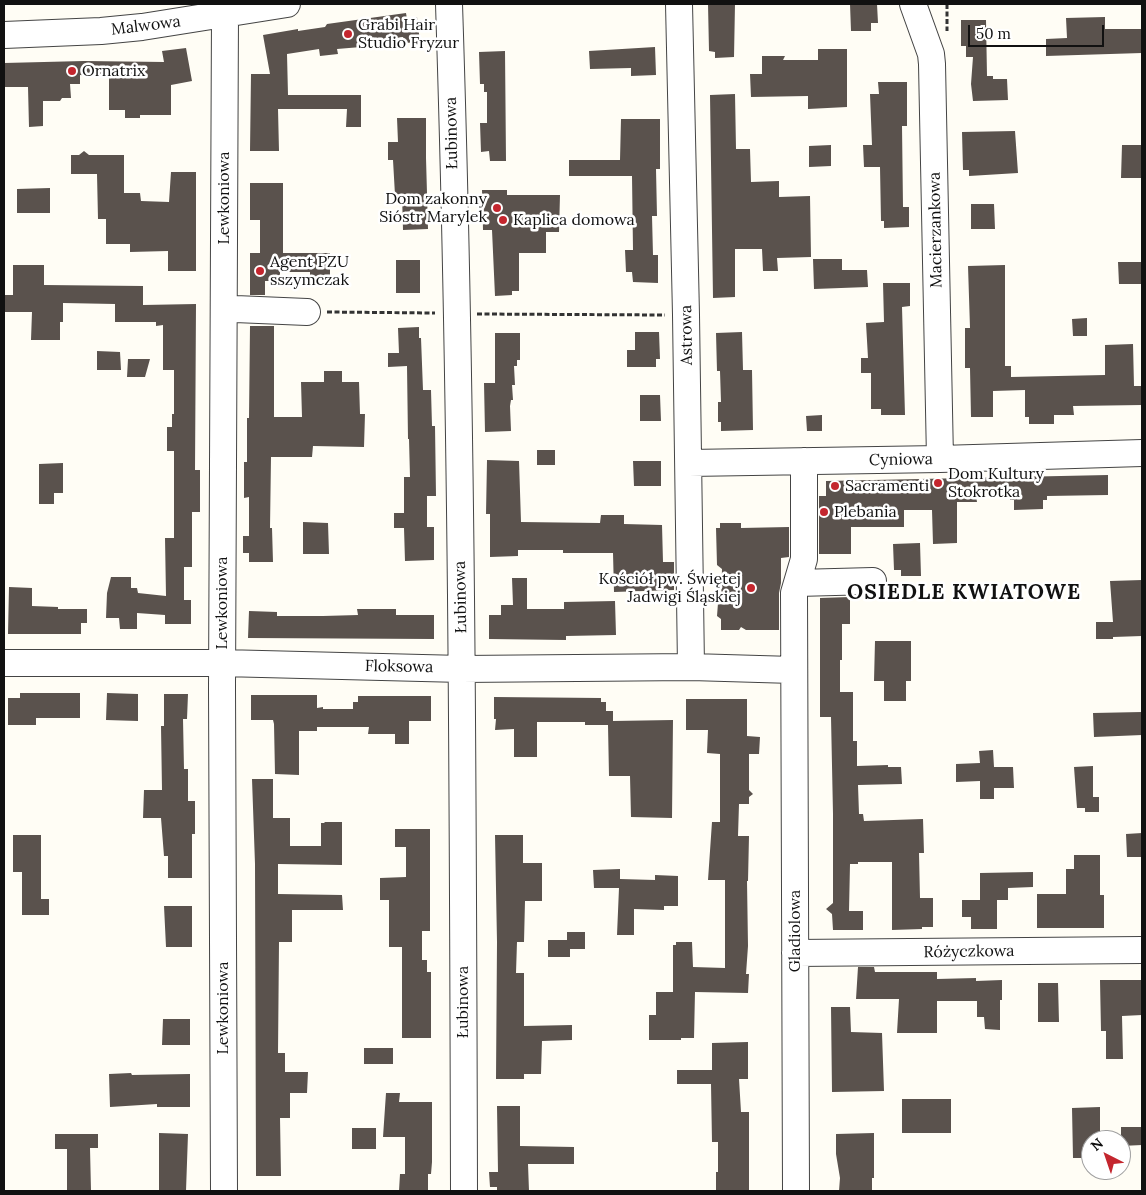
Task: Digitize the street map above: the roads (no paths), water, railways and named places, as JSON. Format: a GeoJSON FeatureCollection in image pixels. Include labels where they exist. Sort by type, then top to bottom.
{"type":"FeatureCollection","features":[{"type":"Feature","properties":{"kind":"street","name":"Malwowa"},"geometry":{"type":"LineString","coordinates":[[4,35],[101,31],[142,27],[287,4]]}},
{"type":"Feature","properties":{"kind":"street","name":"Łubinowa"},"geometry":{"type":"LineString","coordinates":[[449,4],[469,314],[462,669],[464,1191]]}},
{"type":"Feature","properties":{"kind":"street","name":"Astrowa"},"geometry":{"type":"LineString","coordinates":[[679,4],[689,463],[691,667]]}},
{"type":"Feature","properties":{"kind":"street","name":"Macierzankowa"},"geometry":{"type":"LineString","coordinates":[[914,4],[931,54],[932,64],[940,459]]}},
{"type":"Feature","properties":{"kind":"street","name":"Lewkoniowa"},"geometry":{"type":"LineString","coordinates":[[224,15],[222,663],[224,1191]]}},
{"type":"Feature","properties":{"kind":"street"},"geometry":{"type":"LineString","coordinates":[[235,309],[307,312]]}},
{"type":"Feature","properties":{"kind":"street","name":"Cyniowa"},"geometry":{"type":"LineString","coordinates":[[689,463],[940,459],[1142,453]]}},
{"type":"Feature","properties":{"kind":"street","name":"Gladiolowa"},"geometry":{"type":"LineString","coordinates":[[796,1191],[793,670],[794,593],[804,559],[804,461]]}},
{"type":"Feature","properties":{"kind":"street"},"geometry":{"type":"LineString","coordinates":[[797,583],[873,581]]}},
{"type":"Feature","properties":{"kind":"street","name":"Floksowa"},"geometry":{"type":"LineString","coordinates":[[4,663],[222,663],[462,669],[691,667],[793,670]]}},
{"type":"Feature","properties":{"kind":"street","name":"Różyczkowa"},"geometry":{"type":"LineString","coordinates":[[795,953],[1142,950]]}},
{"type":"Feature","properties":{"kind":"place","name":"Grabi Hair Studio Fryzur"},"geometry":{"type":"Point","coordinates":[348,34]}},
{"type":"Feature","properties":{"kind":"place","name":"Ornatrix"},"geometry":{"type":"Point","coordinates":[72,71]}},
{"type":"Feature","properties":{"kind":"place","name":"Dom zakonny Sióstr Marylek"},"geometry":{"type":"Point","coordinates":[497,208]}},
{"type":"Feature","properties":{"kind":"place","name":"Kaplica domowa"},"geometry":{"type":"Point","coordinates":[503,220]}},
{"type":"Feature","properties":{"kind":"place","name":"Agent PZU sszymczak"},"geometry":{"type":"Point","coordinates":[260,271]}},
{"type":"Feature","properties":{"kind":"place","name":"Dom Kultury Stokrotka"},"geometry":{"type":"Point","coordinates":[938,483]}},
{"type":"Feature","properties":{"kind":"place","name":"Sacramenti"},"geometry":{"type":"Point","coordinates":[835,486]}},
{"type":"Feature","properties":{"kind":"place","name":"Plebania"},"geometry":{"type":"Point","coordinates":[824,512]}},
{"type":"Feature","properties":{"kind":"place","name":"Kościół pw. Świętej Jadwigi Śląskiej"},"geometry":{"type":"Point","coordinates":[751,588]}},
{"type":"Feature","properties":{"kind":"district","name":"OSIEDLE KWIATOWE"},"geometry":{"type":"Point","coordinates":[964,593]}}]}
